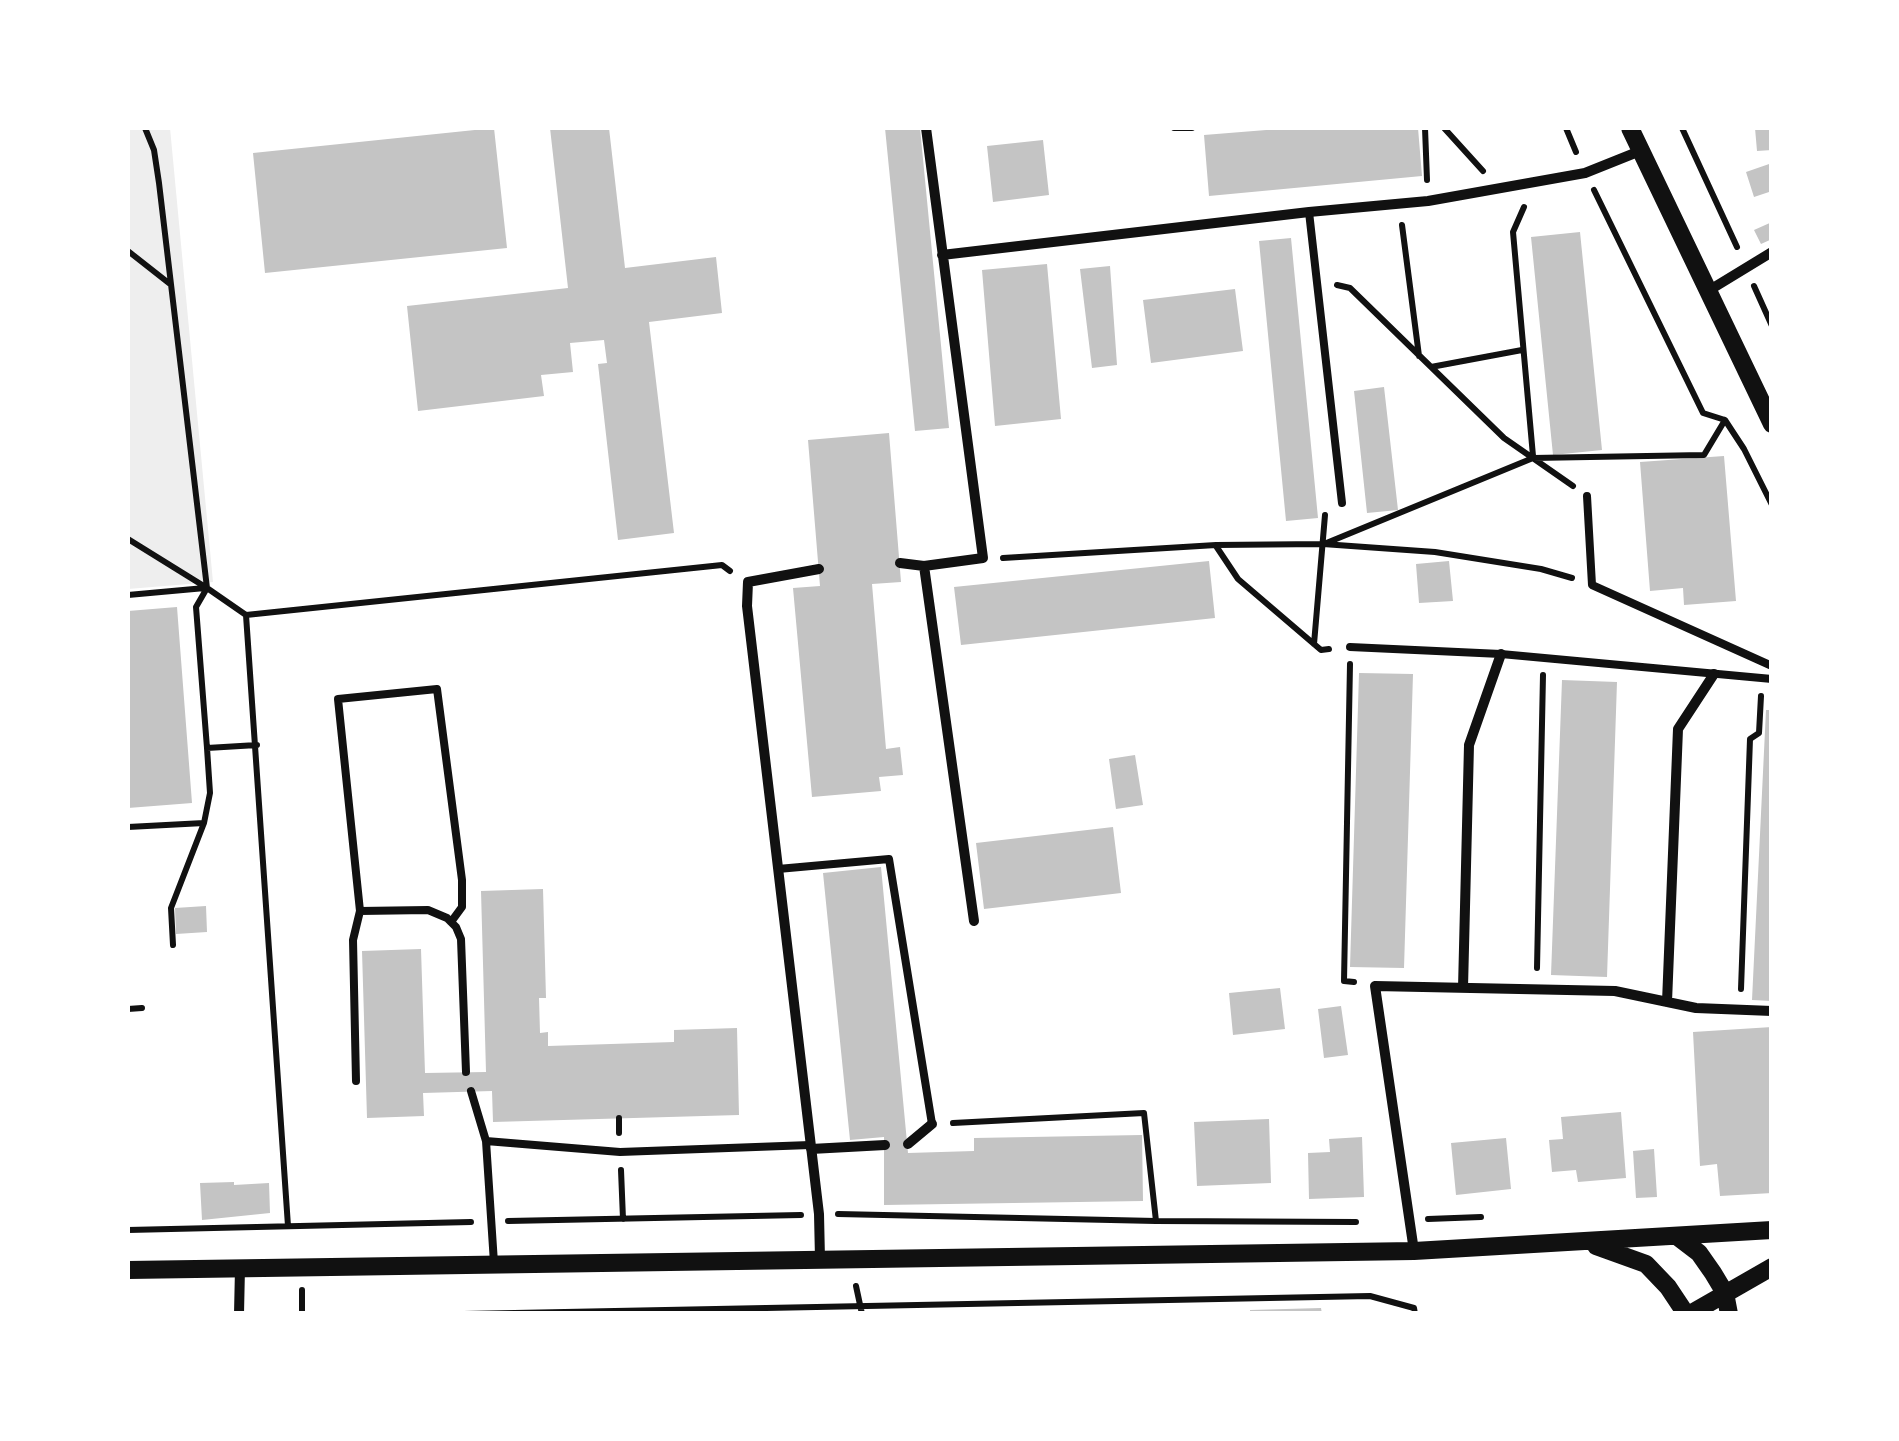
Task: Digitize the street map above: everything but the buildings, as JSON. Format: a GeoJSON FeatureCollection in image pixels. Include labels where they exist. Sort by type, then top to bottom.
{"type":"FeatureCollection","features":[{"type":"Feature","properties":{"kind":"street"},"geometry":{"type":"LineString","coordinates":[[900,563],[924,566],[983,558],[926,128]]}},
{"type":"Feature","properties":{"kind":"street"},"geometry":{"type":"LineString","coordinates":[[1630,128],[1772,424]]}},
{"type":"Feature","properties":{"kind":"street"},"geometry":{"type":"LineString","coordinates":[[942,256],[1428,201],[1585,173],[1640,151]]}},
{"type":"Feature","properties":{"kind":"street"},"geometry":{"type":"LineString","coordinates":[[1708,291],[1772,252]]}},
{"type":"Feature","properties":{"kind":"street"},"geometry":{"type":"LineString","coordinates":[[924,566],[974,921]]}},
{"type":"Feature","properties":{"kind":"street"},"geometry":{"type":"LineString","coordinates":[[819,569],[748,582],[747,606],[811,1147],[820,1259]]}},
{"type":"Feature","properties":{"kind":"street"},"geometry":{"type":"LineString","coordinates":[[1463,988],[1468,745],[1501,654]]}},
{"type":"Feature","properties":{"kind":"street"},"geometry":{"type":"LineString","coordinates":[[1668,1002],[1678,729],[1714,674]]}},
{"type":"Feature","properties":{"kind":"street"},"geometry":{"type":"LineString","coordinates":[[1414,1251],[1375,986],[1615,991],[1696,1008],[1772,1010]]}},
{"type":"Feature","properties":{"kind":"street"},"geometry":{"type":"LineString","coordinates":[[908,1144],[932,1124]]}},
{"type":"Feature","properties":{"kind":"street"},"geometry":{"type":"LineString","coordinates":[[811,1147],[884,1145]]}},
{"type":"Feature","properties":{"kind":"street"},"geometry":{"type":"LineString","coordinates":[[128,1270],[1414,1251],[1772,1230]]}},
{"type":"Feature","properties":{"kind":"street"},"geometry":{"type":"LineString","coordinates":[[1678,1237],[1699,1253],[1725,1292],[1728,1314]]}},
{"type":"Feature","properties":{"kind":"street"},"geometry":{"type":"LineString","coordinates":[[1586,1243],[1646,1264],[1688,1314],[1772,1267]]}},
{"type":"Feature","properties":{"kind":"street"},"geometry":{"type":"LineString","coordinates":[[239,1314],[240,1268]]}},
{"type":"Feature","properties":{"kind":"lane"},"geometry":{"type":"LineString","coordinates":[[1309,212],[1342,503]]}},
{"type":"Feature","properties":{"kind":"lane"},"geometry":{"type":"LineString","coordinates":[[1587,496],[1592,585],[1772,666]]}},
{"type":"Feature","properties":{"kind":"lane"},"geometry":{"type":"LineString","coordinates":[[1350,647],[1501,654],[1767,679]]}},
{"type":"Feature","properties":{"kind":"lane"},"geometry":{"type":"LineString","coordinates":[[356,1081],[352,940],[360,911],[338,700],[436,689],[462,880],[462,906],[451,922]]}},
{"type":"Feature","properties":{"kind":"lane"},"geometry":{"type":"LineString","coordinates":[[778,868],[888,859],[932,1124]]}},
{"type":"Feature","properties":{"kind":"lane"},"geometry":{"type":"LineString","coordinates":[[360,911],[428,910],[451,922],[461,939],[466,1072]]}},
{"type":"Feature","properties":{"kind":"lane"},"geometry":{"type":"LineString","coordinates":[[471,1091],[486,1140],[494,1263]]}},
{"type":"Feature","properties":{"kind":"lane"},"geometry":{"type":"LineString","coordinates":[[486,1140],[620,1152],[811,1147]]}},
{"type":"Feature","properties":{"kind":"path"},"geometry":{"type":"LineString","coordinates":[[145,128],[154,150],[207,588],[196,607],[210,792],[204,823],[171,908],[173,945]]}},
{"type":"Feature","properties":{"kind":"path"},"geometry":{"type":"LineString","coordinates":[[1174,128],[1192,128]]}},
{"type":"Feature","properties":{"kind":"path"},"geometry":{"type":"LineString","coordinates":[[1425,128],[1428,201]]}},
{"type":"Feature","properties":{"kind":"path"},"geometry":{"type":"LineString","coordinates":[[1444,128],[1499,189]]}},
{"type":"Feature","properties":{"kind":"path"},"geometry":{"type":"LineString","coordinates":[[1566,128],[1702,413],[1726,420],[1772,505]]}},
{"type":"Feature","properties":{"kind":"path"},"geometry":{"type":"LineString","coordinates":[[1682,128],[1772,326]]}},
{"type":"Feature","properties":{"kind":"path"},"geometry":{"type":"LineString","coordinates":[[1534,458],[1514,232],[1521,212],[1543,182]]}},
{"type":"Feature","properties":{"kind":"path"},"geometry":{"type":"LineString","coordinates":[[1399,204],[1419,356]]}},
{"type":"Feature","properties":{"kind":"path"},"geometry":{"type":"LineString","coordinates":[[128,251],[170,284]]}},
{"type":"Feature","properties":{"kind":"path"},"geometry":{"type":"LineString","coordinates":[[1316,280],[1350,288],[1504,438],[1587,496]]}},
{"type":"Feature","properties":{"kind":"path"},"geometry":{"type":"LineString","coordinates":[[1431,367],[1522,350]]}},
{"type":"Feature","properties":{"kind":"path"},"geometry":{"type":"LineString","coordinates":[[1323,544],[1534,458],[1704,455],[1726,420]]}},
{"type":"Feature","properties":{"kind":"path"},"geometry":{"type":"LineString","coordinates":[[128,539],[246,614],[722,565],[748,582]]}},
{"type":"Feature","properties":{"kind":"path"},"geometry":{"type":"LineString","coordinates":[[983,558],[1216,545],[1323,544],[1435,552],[1541,569],[1592,585]]}},
{"type":"Feature","properties":{"kind":"path"},"geometry":{"type":"LineString","coordinates":[[1314,644],[1323,544]]}},
{"type":"Feature","properties":{"kind":"path"},"geometry":{"type":"LineString","coordinates":[[1216,545],[1238,579],[1321,650],[1350,647],[1344,980],[1375,986]]}},
{"type":"Feature","properties":{"kind":"path"},"geometry":{"type":"LineString","coordinates":[[128,595],[207,588]]}},
{"type":"Feature","properties":{"kind":"path"},"geometry":{"type":"LineString","coordinates":[[246,614],[288,1226]]}},
{"type":"Feature","properties":{"kind":"path"},"geometry":{"type":"LineString","coordinates":[[1537,989],[1543,658]]}},
{"type":"Feature","properties":{"kind":"path"},"geometry":{"type":"LineString","coordinates":[[1740,1010],[1750,739],[1759,733],[1767,679]]}},
{"type":"Feature","properties":{"kind":"path"},"geometry":{"type":"LineString","coordinates":[[207,748],[257,745]]}},
{"type":"Feature","properties":{"kind":"path"},"geometry":{"type":"LineString","coordinates":[[128,826],[204,823]]}},
{"type":"Feature","properties":{"kind":"path"},"geometry":{"type":"LineString","coordinates":[[128,1009],[142,1008]]}},
{"type":"Feature","properties":{"kind":"path"},"geometry":{"type":"LineString","coordinates":[[932,1124],[1144,1113],[1156,1221]]}},
{"type":"Feature","properties":{"kind":"path"},"geometry":{"type":"LineString","coordinates":[[128,1230],[818,1214],[1156,1221],[1486,1216]]}},
{"type":"Feature","properties":{"kind":"path"},"geometry":{"type":"LineString","coordinates":[[464,1314],[1370,1296],[1414,1308],[1414,1314]]}},
{"type":"Feature","properties":{"kind":"path"},"geometry":{"type":"LineString","coordinates":[[858,1304],[862,1314]]}},
{"type":"Feature","properties":{"kind":"shaded area"},"geometry":{"type":"Polygon","coordinates":[[[128,128],[170,128],[213,582],[128,589],[128,128]]]}}]}
